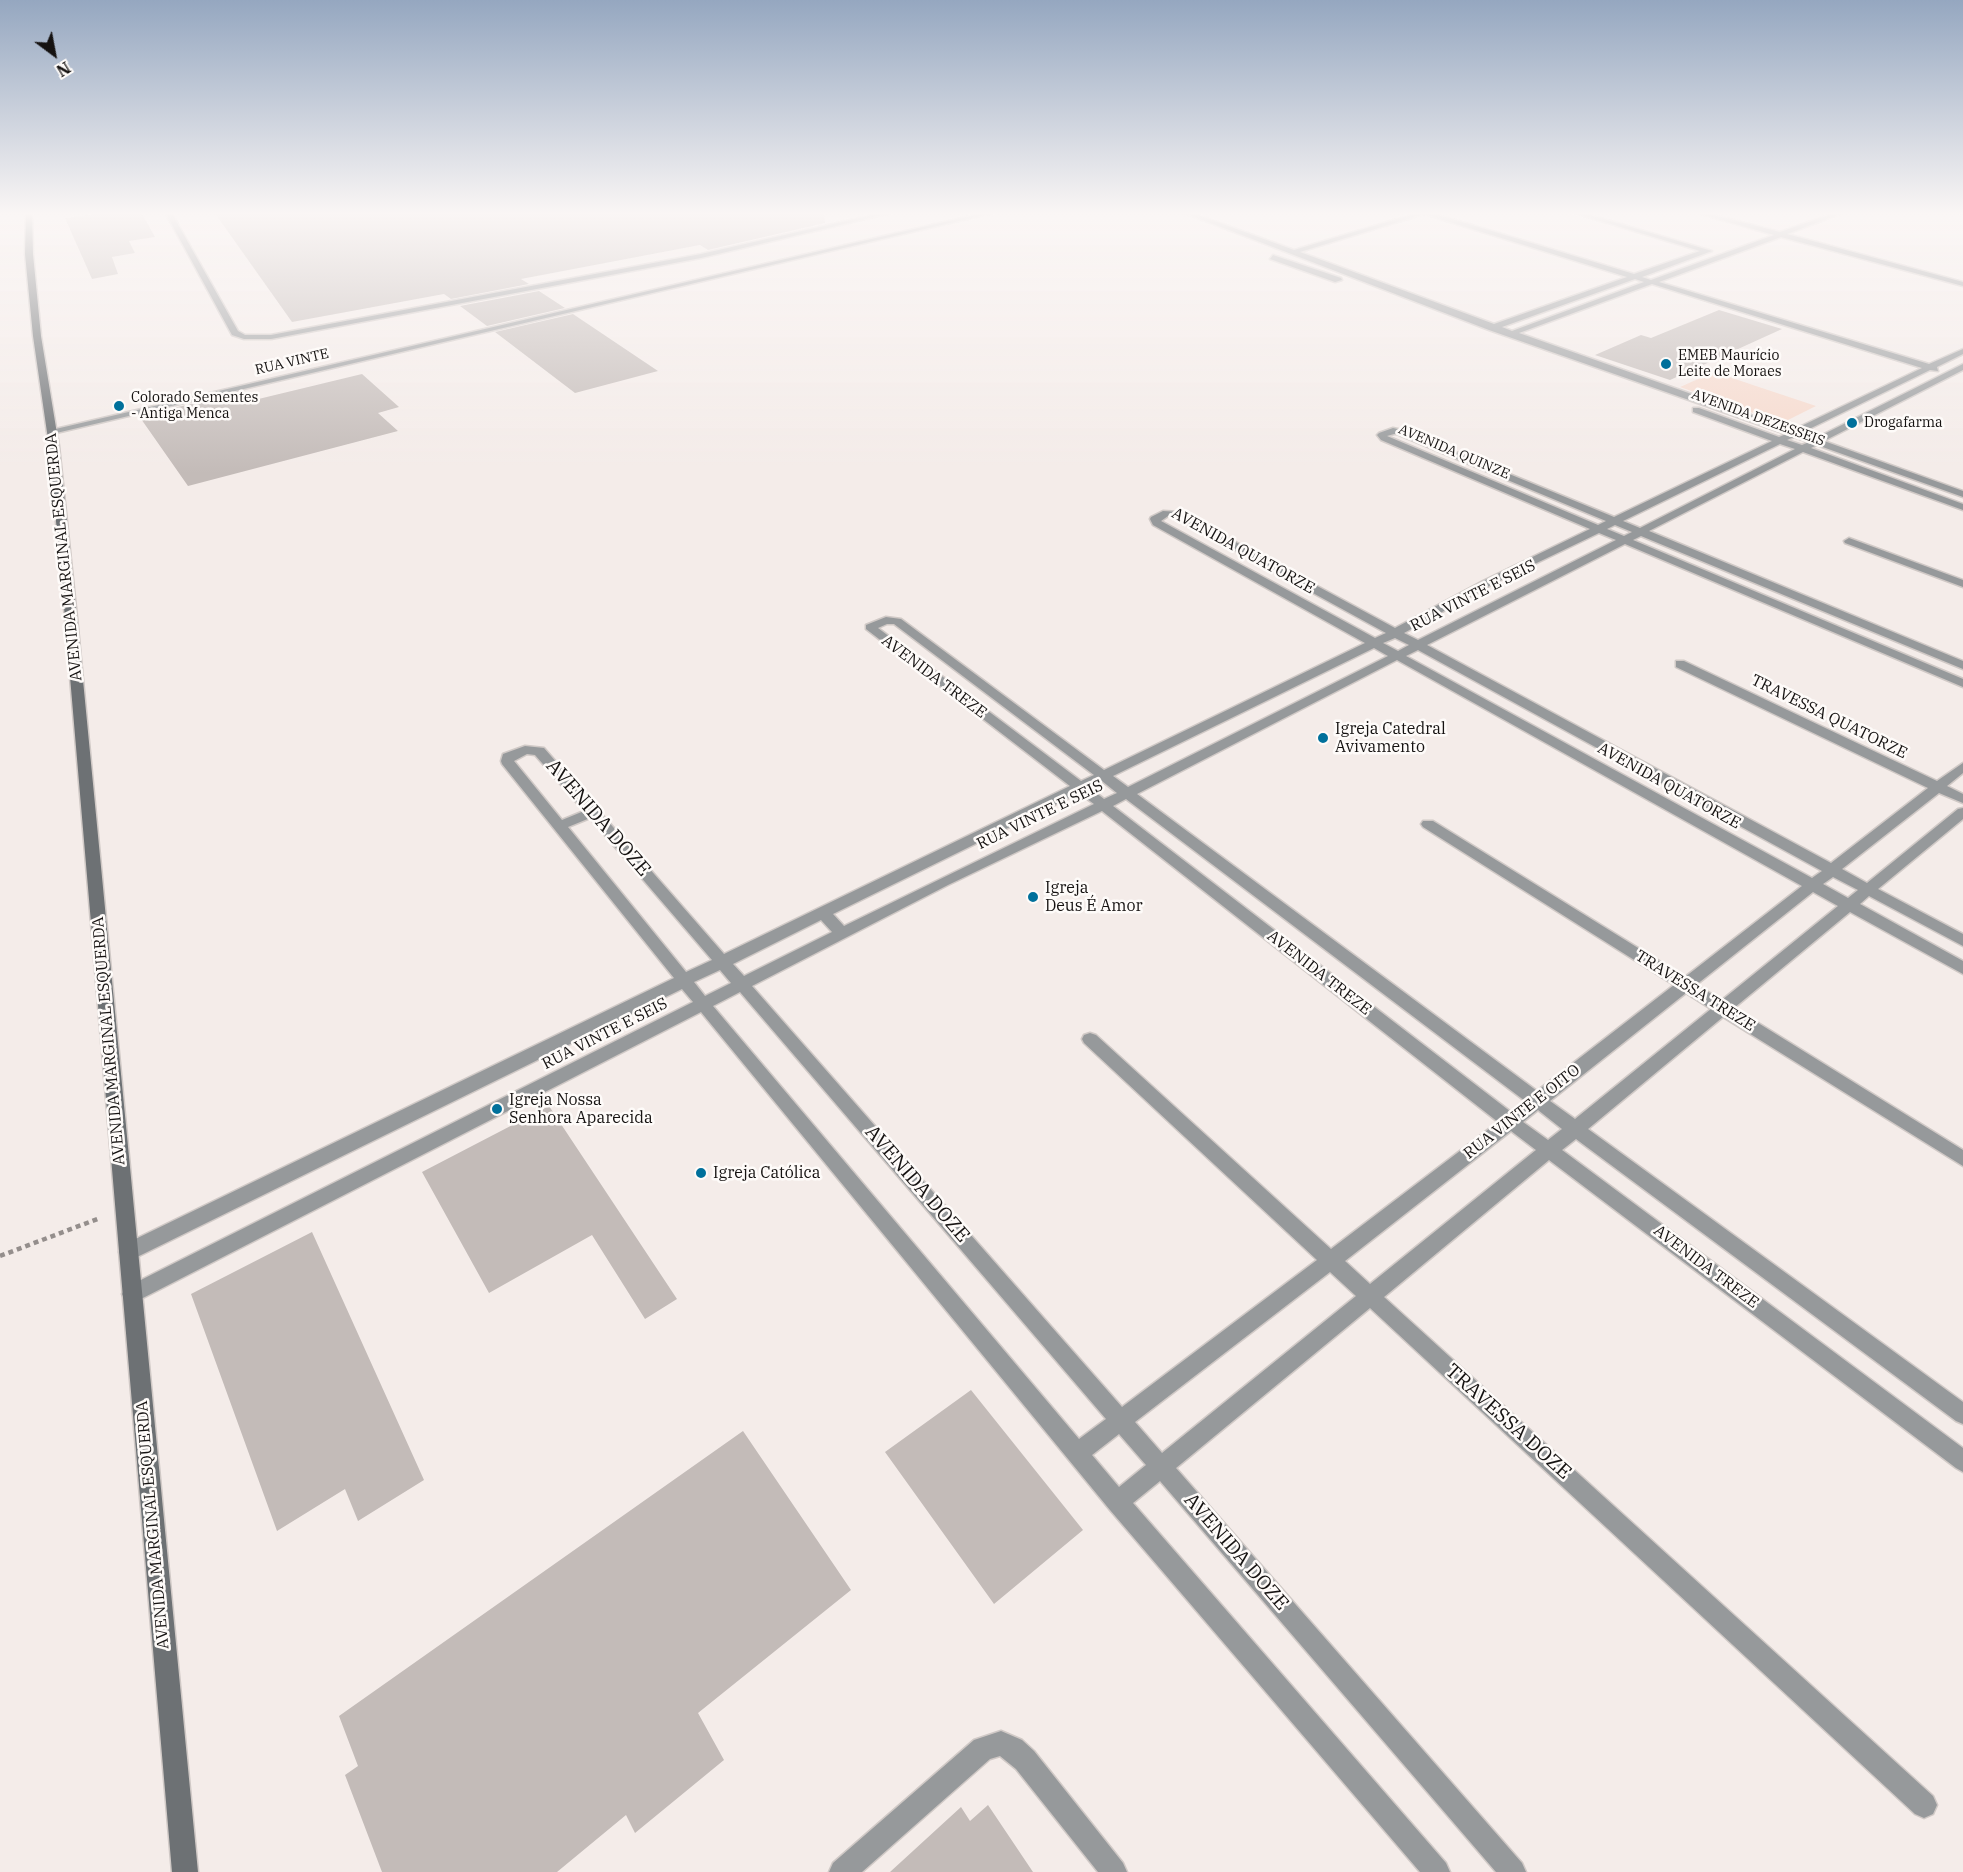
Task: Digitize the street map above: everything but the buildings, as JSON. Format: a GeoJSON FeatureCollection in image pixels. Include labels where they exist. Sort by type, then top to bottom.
{"type":"FeatureCollection","features":[{"type":"Feature","properties":{"kind":"main road","name":"AVENIDA MARGINAL ESQUERDA"},"geometry":{"type":"LineString","coordinates":[[33,299],[37,336],[55,424],[185,1872]]}},
{"type":"Feature","properties":{"kind":"street"},"geometry":{"type":"LineString","coordinates":[[216,299],[235,333],[244,338],[271,337],[471,299]]}},
{"type":"Feature","properties":{"kind":"street","name":"RUA VINTE"},"geometry":{"type":"LineString","coordinates":[[154,398],[583,299]]}},
{"type":"Feature","properties":{"kind":"street","name":"RUA VINTE"},"geometry":{"type":"LineString","coordinates":[[55,424],[607,299]]}},
{"type":"Feature","properties":{"kind":"street","name":"AVENIDA DEZESSEIS"},"geometry":{"type":"LineString","coordinates":[[1391,299],[1963,507]]}},
{"type":"Feature","properties":{"kind":"street","name":"AVENIDA DEZESSEIS"},"geometry":{"type":"LineString","coordinates":[[1420,299],[1963,494]]}},
{"type":"Feature","properties":{"kind":"street"},"geometry":{"type":"LineString","coordinates":[[1481,332],[1570,299]]}},
{"type":"Feature","properties":{"kind":"street"},"geometry":{"type":"LineString","coordinates":[[1498,338],[1603,299]]}},
{"type":"Feature","properties":{"kind":"street"},"geometry":{"type":"LineString","coordinates":[[1715,299],[1953,369]]}},
{"type":"Feature","properties":{"kind":"street"},"geometry":{"type":"LineString","coordinates":[[1734,299],[1953,369]]}},
{"type":"Feature","properties":{"kind":"street","name":"RUA VINTE E SEIS"},"geometry":{"type":"LineString","coordinates":[[132,1294],[842,934],[1128,793],[1802,449],[1953,369],[1963,351]]}},
{"type":"Feature","properties":{"kind":"street","name":"RUA VINTE E SEIS"},"geometry":{"type":"LineString","coordinates":[[128,1252],[1395,633],[1487,583],[1796,434],[1953,369]]}},
{"type":"Feature","properties":{"kind":"street","name":"AVENIDA QUINZE"},"geometry":{"type":"LineString","coordinates":[[1963,665],[1399,432],[1393,431],[1382,435],[1384,438],[1622,540],[1963,683]]}},
{"type":"Feature","properties":{"kind":"street","name":"AVENIDA QUATORZE"},"geometry":{"type":"LineString","coordinates":[[1963,941],[1176,514],[1167,513],[1155,519],[1157,523],[1963,968]]}},
{"type":"Feature","properties":{"kind":"street"},"geometry":{"type":"LineString","coordinates":[[1849,541],[1963,584]]}},
{"type":"Feature","properties":{"kind":"street"},"geometry":{"type":"LineString","coordinates":[[1273,586],[1291,577]]}},
{"type":"Feature","properties":{"kind":"street","name":"AVENIDA TREZE"},"geometry":{"type":"LineString","coordinates":[[1963,1414],[1574,1128],[897,621],[885,620],[871,626],[871,630],[1079,786],[1510,1122],[1550,1149],[1963,1461]]}},
{"type":"Feature","properties":{"kind":"street","name":"TRAVESSA QUATORZE"},"geometry":{"type":"LineString","coordinates":[[1680,664],[1963,799]]}},
{"type":"Feature","properties":{"kind":"street","name":"AVENIDA DOZE"},"geometry":{"type":"LineString","coordinates":[[1437,1872],[1118,1502],[703,1004],[507,761],[508,757],[525,750],[539,750],[1513,1872]]}},
{"type":"Feature","properties":{"kind":"street","name":"RUA VINTE E OITO"},"geometry":{"type":"LineString","coordinates":[[1078,1453],[1538,1101],[1963,767]]}},
{"type":"Feature","properties":{"kind":"street"},"geometry":{"type":"LineString","coordinates":[[559,826],[593,812]]}},
{"type":"Feature","properties":{"kind":"street"},"geometry":{"type":"LineString","coordinates":[[1118,1502],[1963,812]]}},
{"type":"Feature","properties":{"kind":"street","name":"TRAVESSA TREZE"},"geometry":{"type":"LineString","coordinates":[[1428,824],[1963,1159]]}},
{"type":"Feature","properties":{"kind":"street"},"geometry":{"type":"LineString","coordinates":[[822,911],[842,934]]}},
{"type":"Feature","properties":{"kind":"street","name":"TRAVESSA DOZE"},"geometry":{"type":"LineString","coordinates":[[1090,1040],[1924,1805]]}},
{"type":"Feature","properties":{"kind":"street"},"geometry":{"type":"LineString","coordinates":[[842,1872],[983,1749],[1001,1743],[1013,1749],[1025,1760],[1114,1872]]}},
{"type":"Feature","properties":{"kind":"path"},"geometry":{"type":"LineString","coordinates":[[0,1256],[124,1209]]}},
{"type":"Feature","properties":{"kind":"shaded area"},"geometry":{"type":"Polygon","coordinates":[[[1714,372],[1816,406],[1782,423],[1680,387],[1714,372]]]}},
{"type":"Feature","properties":{"kind":"place","name":"EMEB Maurício Leite de Moraes"},"geometry":{"type":"Point","coordinates":[1666,364]}},
{"type":"Feature","properties":{"kind":"place","name":"Colorado Sementes - Antiga Menca"},"geometry":{"type":"Point","coordinates":[119,406]}},
{"type":"Feature","properties":{"kind":"place","name":"Drogafarma"},"geometry":{"type":"Point","coordinates":[1852,423]}},
{"type":"Feature","properties":{"kind":"place","name":"Igreja Catedral Avivamento"},"geometry":{"type":"Point","coordinates":[1323,738]}},
{"type":"Feature","properties":{"kind":"place","name":"Igreja Deus É Amor"},"geometry":{"type":"Point","coordinates":[1033,897]}},
{"type":"Feature","properties":{"kind":"place","name":"Igreja Nossa Senhora Aparecida"},"geometry":{"type":"Point","coordinates":[497,1109]}},
{"type":"Feature","properties":{"kind":"place","name":"Igreja Católica"},"geometry":{"type":"Point","coordinates":[701,1173]}}]}
